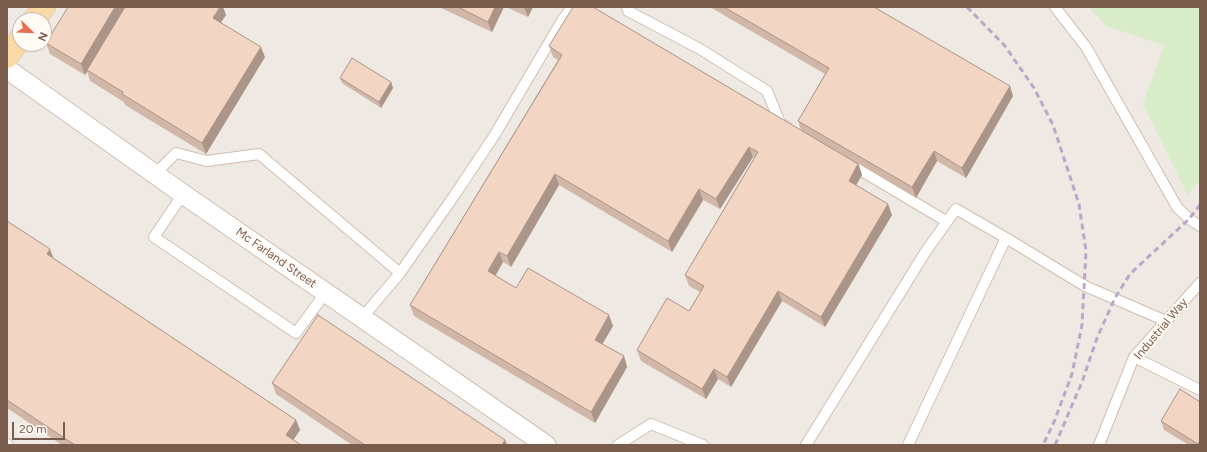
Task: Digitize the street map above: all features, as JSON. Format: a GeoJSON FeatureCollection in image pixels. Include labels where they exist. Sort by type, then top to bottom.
{"type":"FeatureCollection","features":[{"type":"Feature","properties":{"kind":"street","name":"Mc Farland Street"},"geometry":{"type":"LineString","coordinates":[[7,69],[183,194],[546,445]]}},
{"type":"Feature","properties":{"kind":"lane"},"geometry":{"type":"LineString","coordinates":[[362,318],[400,273],[494,136],[563,19],[572,7]]}},
{"type":"Feature","properties":{"kind":"lane"},"geometry":{"type":"LineString","coordinates":[[627,7],[628,11],[700,49],[767,91],[780,123],[794,131]]}},
{"type":"Feature","properties":{"kind":"lane"},"geometry":{"type":"LineString","coordinates":[[1055,7],[1086,48],[1177,207],[1189,219],[1200,226]]}},
{"type":"Feature","properties":{"kind":"lane"},"geometry":{"type":"LineString","coordinates":[[155,174],[176,153],[207,161],[259,154],[400,273]]}},
{"type":"Feature","properties":{"kind":"lane"},"geometry":{"type":"LineString","coordinates":[[841,159],[946,221]]}},
{"type":"Feature","properties":{"kind":"lane"},"geometry":{"type":"LineString","coordinates":[[183,194],[154,237],[296,333],[326,292]]}},
{"type":"Feature","properties":{"kind":"lane"},"geometry":{"type":"LineString","coordinates":[[806,445],[946,221],[956,209],[1085,286],[1166,321]]}},
{"type":"Feature","properties":{"kind":"lane"},"geometry":{"type":"LineString","coordinates":[[908,445],[1006,238]]}},
{"type":"Feature","properties":{"kind":"lane","name":"Industrial Way"},"geometry":{"type":"LineString","coordinates":[[1100,445],[1134,357],[1200,283]]}},
{"type":"Feature","properties":{"kind":"lane"},"geometry":{"type":"LineString","coordinates":[[1134,357],[1200,390]]}},
{"type":"Feature","properties":{"kind":"lane"},"geometry":{"type":"LineString","coordinates":[[618,445],[651,424],[703,445]]}},
{"type":"Feature","properties":{"kind":"shaded area"},"geometry":{"type":"Polygon","coordinates":[[[7,7],[1200,7],[1200,445],[7,445],[7,7]]]}},
{"type":"Feature","properties":{"kind":"green space"},"geometry":{"type":"Polygon","coordinates":[[[1088,7],[1200,7],[1200,179],[1188,196],[1143,104],[1164,45],[1107,26],[1088,7]]]}},
{"type":"Feature","properties":{"kind":"building"},"geometry":{"type":"Polygon","coordinates":[[[68,7],[115,7],[81,64],[52,47],[52,33],[68,7]]]}},
{"type":"Feature","properties":{"kind":"building"},"geometry":{"type":"Polygon","coordinates":[[[125,7],[220,7],[213,18],[261,47],[202,143],[122,94],[123,92],[87,70],[125,7]]]}},
{"type":"Feature","properties":{"kind":"building"},"geometry":{"type":"Polygon","coordinates":[[[458,7],[495,7],[488,22],[458,7]]]}},
{"type":"Feature","properties":{"kind":"building"},"geometry":{"type":"Polygon","coordinates":[[[573,7],[593,7],[858,164],[849,181],[888,204],[821,317],[778,291],[727,377],[714,369],[702,389],[637,350],[667,298],[689,311],[704,286],[685,275],[758,152],[749,147],[716,199],[699,189],[668,241],[555,174],[507,256],[499,252],[488,271],[516,288],[528,268],[609,315],[595,340],[624,356],[591,412],[410,305],[562,55],[549,46],[573,7]]]}},
{"type":"Feature","properties":{"kind":"building"},"geometry":{"type":"Polygon","coordinates":[[[724,7],[874,7],[1010,86],[962,168],[934,151],[912,187],[798,121],[829,68],[724,7]]]}},
{"type":"Feature","properties":{"kind":"building"},"geometry":{"type":"Polygon","coordinates":[[[352,58],[391,82],[379,102],[340,78],[352,58]]]}},
{"type":"Feature","properties":{"kind":"building"},"geometry":{"type":"Polygon","coordinates":[[[7,221],[50,249],[47,254],[296,420],[286,435],[301,445],[75,445],[7,400],[7,221]]]}},
{"type":"Feature","properties":{"kind":"building"},"geometry":{"type":"Polygon","coordinates":[[[318,315],[505,440],[502,445],[365,445],[272,383],[318,315]]]}},
{"type":"Feature","properties":{"kind":"building"},"geometry":{"type":"Polygon","coordinates":[[[1180,389],[1200,402],[1200,440],[1198,444],[1161,421],[1180,389]]]}},
{"type":"Feature","properties":{"kind":"railway"},"geometry":{"type":"LineString","coordinates":[[967,7],[1005,46],[1034,88],[1053,125],[1079,204],[1086,251],[1082,325],[1072,374],[1054,422],[1043,445]]}},
{"type":"Feature","properties":{"kind":"railway"},"geometry":{"type":"LineString","coordinates":[[1055,445],[1082,382],[1097,338],[1115,298],[1130,274],[1189,219],[1200,205]]}}]}
